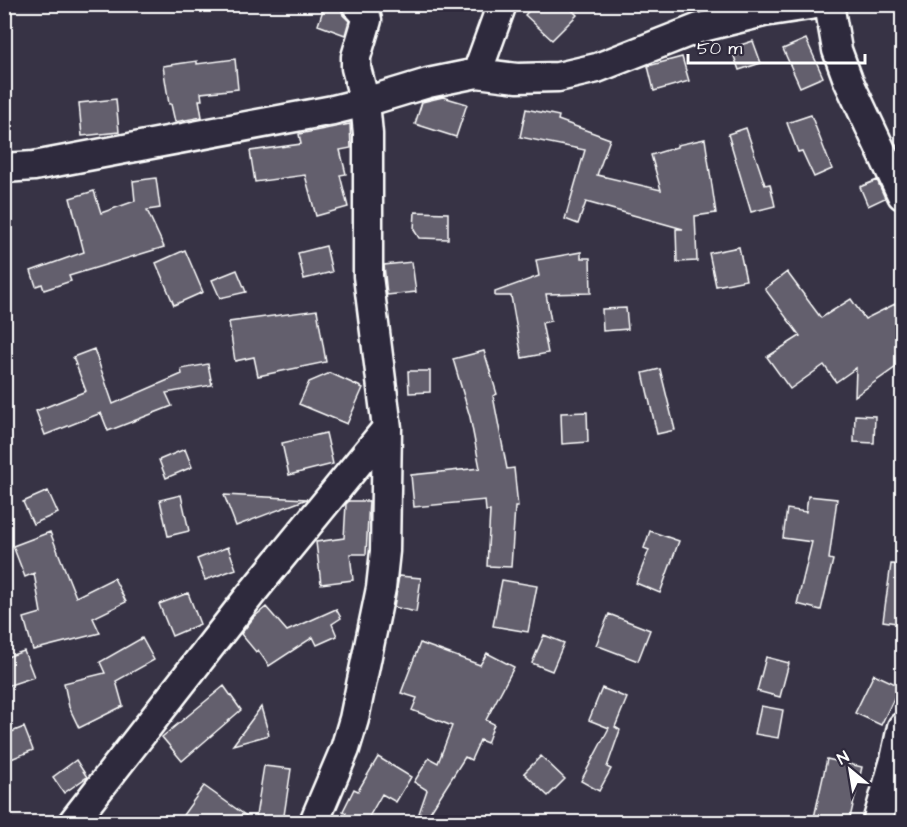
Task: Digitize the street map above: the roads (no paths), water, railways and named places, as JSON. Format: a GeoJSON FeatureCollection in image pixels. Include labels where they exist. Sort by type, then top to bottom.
{"type":"FeatureCollection","features":[{"type":"Feature","properties":{"kind":"street"},"geometry":{"type":"LineString","coordinates":[[314,822],[345,749],[354,719],[381,588],[385,551],[387,428],[368,276],[368,134],[365,102],[356,68],[356,57],[367,20],[356,4]]}},
{"type":"Feature","properties":{"kind":"street"},"geometry":{"type":"LineString","coordinates":[[477,73],[502,4]]}},
{"type":"Feature","properties":{"kind":"street"},"geometry":{"type":"LineString","coordinates":[[4,168],[34,166],[277,121],[365,102],[428,82],[477,73],[517,78],[558,77],[597,68],[699,28],[764,12],[816,4]]}},
{"type":"Feature","properties":{"kind":"street"},"geometry":{"type":"LineString","coordinates":[[829,4],[837,50],[848,80],[903,195]]}},
{"type":"Feature","properties":{"kind":"street"},"geometry":{"type":"LineString","coordinates":[[73,822],[251,594],[387,428]]}},
{"type":"Feature","properties":{"kind":"street"},"geometry":{"type":"LineString","coordinates":[[878,819],[896,760],[903,727]]}}]}
